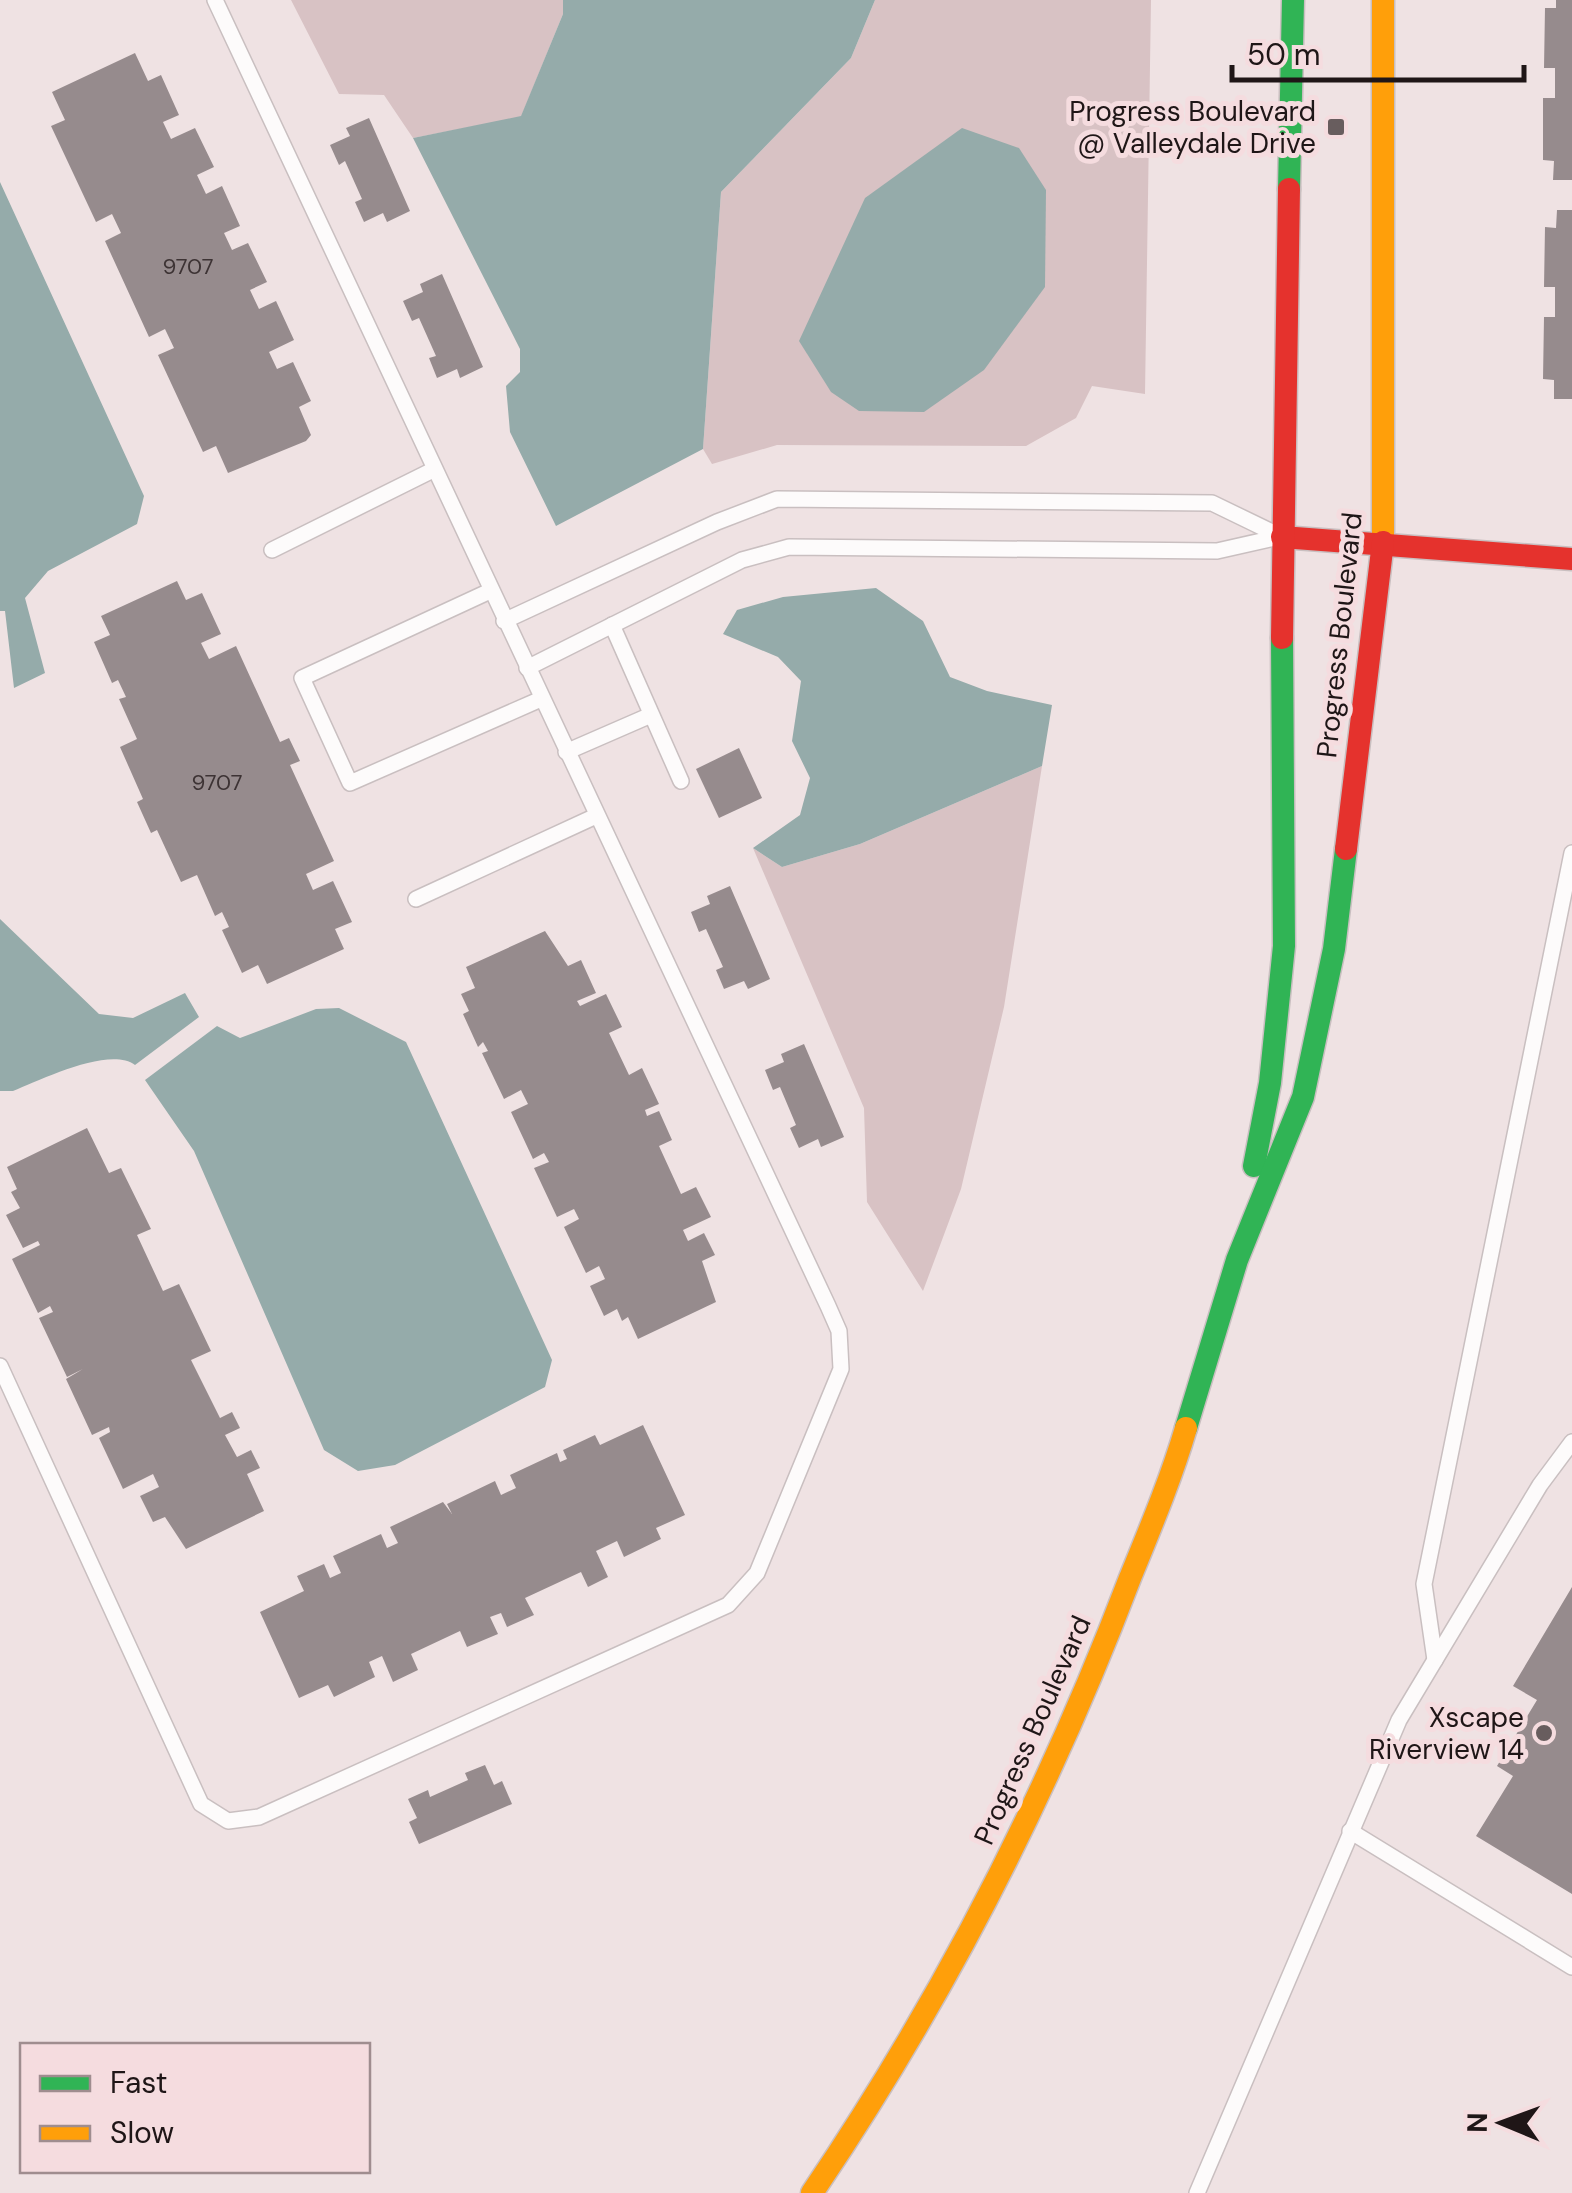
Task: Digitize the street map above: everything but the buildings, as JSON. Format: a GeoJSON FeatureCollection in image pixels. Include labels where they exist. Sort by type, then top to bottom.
{"type":"FeatureCollection","features":[{"type":"Feature","properties":{"kind":"main road","name":"Progress Boulevard"},"geometry":{"type":"LineString","coordinates":[[1237,1260],[1270,1083],[1284,946],[1282,537],[1293,0]]}},
{"type":"Feature","properties":{"kind":"main road","name":"Progress Boulevard"},"geometry":{"type":"LineString","coordinates":[[812,2193],[862,2119],[983,1909],[1080,1710],[1180,1449],[1237,1260],[1302,1096],[1334,950],[1383,544],[1384,0]]}},
{"type":"Feature","properties":{"kind":"main road"},"geometry":{"type":"LineString","coordinates":[[1282,537],[1572,559]]}},
{"type":"Feature","properties":{"kind":"lane"},"geometry":{"type":"LineString","coordinates":[[0,1366],[201,1804],[228,1821],[259,1817],[728,1606],[757,1573],[841,1369],[839,1331],[215,0]]}},
{"type":"Feature","properties":{"kind":"lane"},"geometry":{"type":"LineString","coordinates":[[272,550],[433,470]]}},
{"type":"Feature","properties":{"kind":"lane"},"geometry":{"type":"LineString","coordinates":[[504,621],[717,522],[777,499],[1212,503],[1282,537]]}},
{"type":"Feature","properties":{"kind":"lane"},"geometry":{"type":"LineString","coordinates":[[527,668],[742,560],[789,547],[1217,551],[1282,537]]}},
{"type":"Feature","properties":{"kind":"lane"},"geometry":{"type":"LineString","coordinates":[[490,590],[302,678],[350,783],[541,699]]}},
{"type":"Feature","properties":{"kind":"lane"},"geometry":{"type":"LineString","coordinates":[[612,625],[681,781]]}},
{"type":"Feature","properties":{"kind":"lane"},"geometry":{"type":"LineString","coordinates":[[566,752],[650,715]]}},
{"type":"Feature","properties":{"kind":"lane"},"geometry":{"type":"LineString","coordinates":[[416,900],[596,816]]}},
{"type":"Feature","properties":{"kind":"lane"},"geometry":{"type":"LineString","coordinates":[[1435,1660],[1424,1584],[1572,853]]}},
{"type":"Feature","properties":{"kind":"lane"},"geometry":{"type":"LineString","coordinates":[[1197,2193],[1399,1720],[1540,1485],[1572,1442]]}},
{"type":"Feature","properties":{"kind":"lane"},"geometry":{"type":"LineString","coordinates":[[1350,1831],[1572,1967]]}},
{"type":"Feature","properties":{"kind":"shaded area"},"geometry":{"type":"Polygon","coordinates":[[[291,0],[563,0],[563,14],[521,117],[413,138],[384,95],[339,94],[291,0]]]}},
{"type":"Feature","properties":{"kind":"shaded area"},"geometry":{"type":"Polygon","coordinates":[[[875,0],[1151,0],[1145,394],[1092,386],[1076,418],[1026,446],[777,445],[712,464],[703,449],[721,192],[851,58],[875,0]]]}},
{"type":"Feature","properties":{"kind":"shaded area"},"geometry":{"type":"Polygon","coordinates":[[[1042,766],[1004,1007],[961,1189],[923,1291],[867,1202],[864,1108],[753,848],[782,867],[860,844],[1042,766]]]}},
{"type":"Feature","properties":{"kind":"water"},"geometry":{"type":"Polygon","coordinates":[[[563,0],[875,0],[851,58],[721,192],[703,449],[556,526],[510,432],[506,386],[520,372],[520,349],[413,138],[521,116],[563,14],[563,0]]]}},
{"type":"Feature","properties":{"kind":"water"},"geometry":{"type":"Polygon","coordinates":[[[962,128],[1019,148],[1046,190],[1045,287],[984,370],[924,412],[859,411],[831,392],[799,341],[865,198],[962,128]]]}},
{"type":"Feature","properties":{"kind":"water"},"geometry":{"type":"Polygon","coordinates":[[[0,182],[144,496],[137,524],[48,571],[25,598],[45,673],[14,688],[5,611],[0,611],[0,182]]]}},
{"type":"Feature","properties":{"kind":"water"},"geometry":{"type":"Polygon","coordinates":[[[876,588],[923,621],[950,677],[987,691],[1052,705],[1042,766],[860,844],[782,867],[753,848],[800,815],[810,778],[792,741],[801,681],[778,657],[723,634],[737,610],[783,597],[876,588]]]}},
{"type":"Feature","properties":{"kind":"water"},"geometry":{"type":"Polygon","coordinates":[[[0,919],[99,1014],[133,1018],[185,993],[199,1017],[135,1065],[123,1060],[92,1062],[13,1091],[0,1091],[0,919]]]}},
{"type":"Feature","properties":{"kind":"water"},"geometry":{"type":"Polygon","coordinates":[[[339,1008],[406,1042],[552,1360],[545,1387],[395,1465],[358,1471],[324,1450],[194,1151],[145,1080],[217,1026],[240,1038],[316,1009],[339,1008]]]}},
{"type":"Feature","properties":{"kind":"traffic: fast"},"geometry":{"type":"LineString","coordinates":[[1289,189],[1293,0]]}},
{"type":"Feature","properties":{"kind":"traffic: fast"},"geometry":{"type":"LineString","coordinates":[[1254,1166],[1270,1083],[1284,946],[1282,638]]}},
{"type":"Feature","properties":{"kind":"traffic: fast"},"geometry":{"type":"LineString","coordinates":[[1186,1428],[1237,1260],[1303,1097],[1334,949],[1346,849]]}},
{"type":"Feature","properties":{"kind":"traffic: slow"},"geometry":{"type":"LineString","coordinates":[[1383,0],[1383,542]]}},
{"type":"Feature","properties":{"kind":"traffic: slow"},"geometry":{"type":"LineString","coordinates":[[812,2193],[905,2046],[1028,1817],[1098,1659],[1186,1428]]}},
{"type":"Feature","properties":{"kind":"traffic: jam"},"geometry":{"type":"LineString","coordinates":[[1282,638],[1289,189]]}},
{"type":"Feature","properties":{"kind":"traffic: jam"},"geometry":{"type":"LineString","coordinates":[[1282,537],[1572,559]]}},
{"type":"Feature","properties":{"kind":"traffic: jam"},"geometry":{"type":"LineString","coordinates":[[1346,849],[1383,542]]}},
{"type":"Feature","properties":{"kind":"place","name":"Progress Boulevard @ Valleydale Drive"},"geometry":{"type":"Point","coordinates":[1336,127]}},
{"type":"Feature","properties":{"kind":"place","name":"Xscape Riverview 14"},"geometry":{"type":"Point","coordinates":[1544,1733]}}]}
